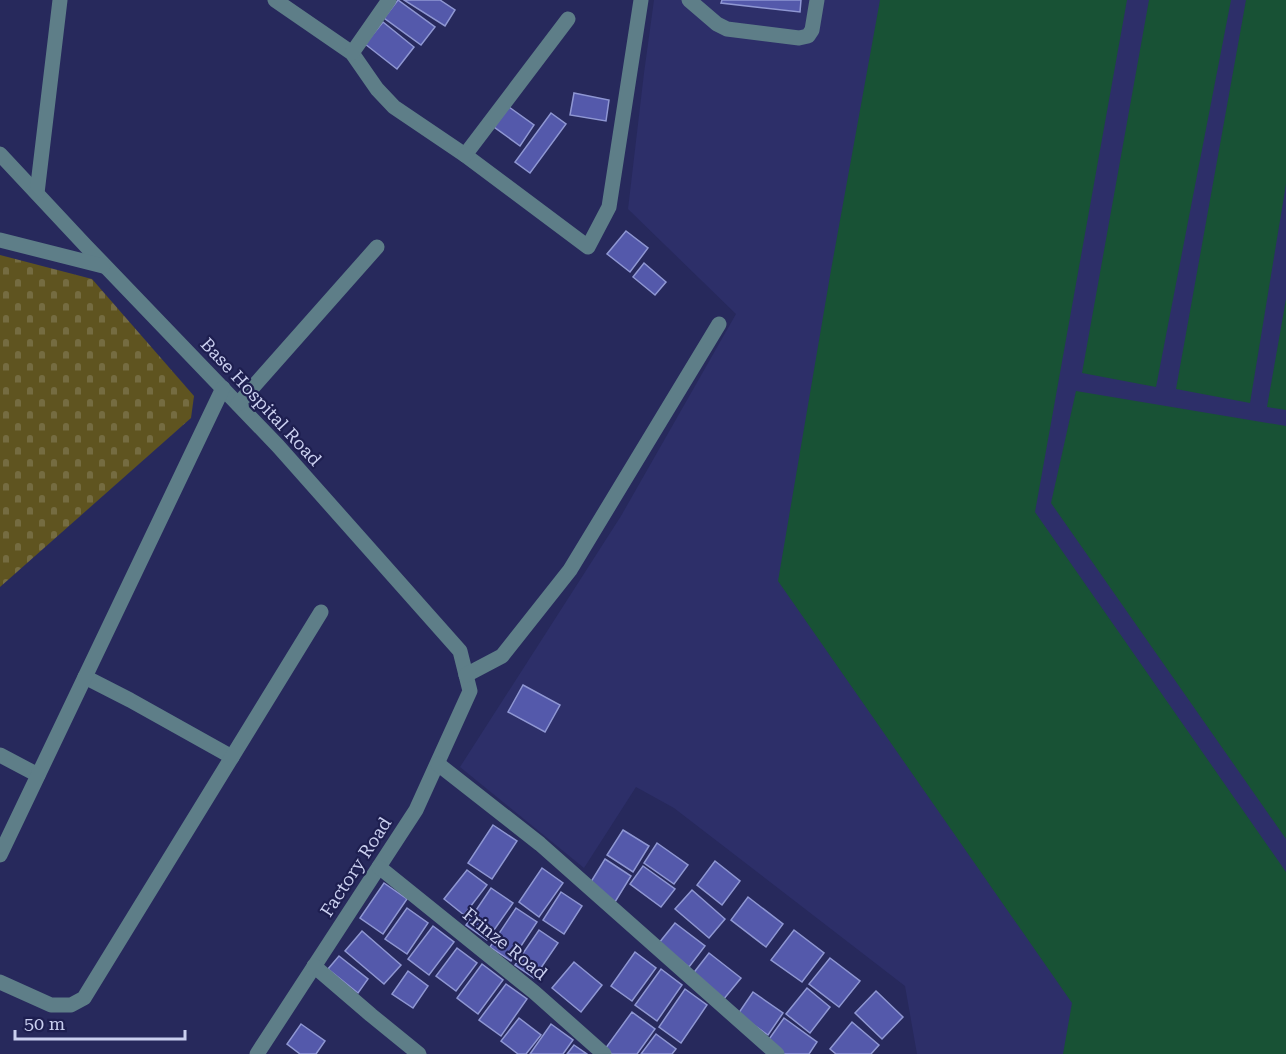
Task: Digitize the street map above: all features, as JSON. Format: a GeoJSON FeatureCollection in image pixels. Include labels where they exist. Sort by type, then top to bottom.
{"type":"FeatureCollection","features":[{"type":"Feature","properties":{"kind":"street"},"geometry":{"type":"LineString","coordinates":[[37,194],[60,0]]}},
{"type":"Feature","properties":{"kind":"street"},"geometry":{"type":"LineString","coordinates":[[275,0],[352,53],[377,89],[394,107],[465,155],[588,247],[609,207],[641,0]]}},
{"type":"Feature","properties":{"kind":"street"},"geometry":{"type":"LineString","coordinates":[[352,53],[389,0]]}},
{"type":"Feature","properties":{"kind":"street"},"geometry":{"type":"LineString","coordinates":[[689,0],[717,24],[727,29],[799,38],[808,36],[812,30],[817,0]]}},
{"type":"Feature","properties":{"kind":"street"},"geometry":{"type":"LineString","coordinates":[[465,155],[568,19]]}},
{"type":"Feature","properties":{"kind":"street","name":"Base Hospital Road"},"geometry":{"type":"LineString","coordinates":[[0,154],[278,446],[460,651],[470,691]]}},
{"type":"Feature","properties":{"kind":"street"},"geometry":{"type":"LineString","coordinates":[[0,240],[106,267]]}},
{"type":"Feature","properties":{"kind":"street"},"geometry":{"type":"LineString","coordinates":[[238,404],[377,247]]}},
{"type":"Feature","properties":{"kind":"street"},"geometry":{"type":"LineString","coordinates":[[466,675],[502,656],[570,570],[719,324]]}},
{"type":"Feature","properties":{"kind":"street"},"geometry":{"type":"LineString","coordinates":[[0,855],[223,388]]}},
{"type":"Feature","properties":{"kind":"street"},"geometry":{"type":"LineString","coordinates":[[0,982],[51,1005],[71,1005],[84,998],[321,612]]}},
{"type":"Feature","properties":{"kind":"street"},"geometry":{"type":"LineString","coordinates":[[85,677],[232,757]]}},
{"type":"Feature","properties":{"kind":"street","name":"Factory Road"},"geometry":{"type":"LineString","coordinates":[[257,1054],[416,810],[470,691]]}},
{"type":"Feature","properties":{"kind":"street"},"geometry":{"type":"LineString","coordinates":[[0,755],[38,775]]}},
{"type":"Feature","properties":{"kind":"street"},"geometry":{"type":"LineString","coordinates":[[438,764],[540,844],[777,1054]]}},
{"type":"Feature","properties":{"kind":"street","name":"Frinze Road"},"geometry":{"type":"LineString","coordinates":[[379,867],[534,992],[604,1054]]}},
{"type":"Feature","properties":{"kind":"street"},"geometry":{"type":"LineString","coordinates":[[314,966],[370,1016],[419,1054]]}},
{"type":"Feature","properties":{"kind":"shaded area"},"geometry":{"type":"Polygon","coordinates":[[[654,0],[1286,0],[1286,1054],[917,1054],[905,986],[674,808],[636,787],[584,868],[460,767],[621,516],[736,314],[628,209],[654,0]]]}},
{"type":"Feature","properties":{"kind":"shaded area"},"geometry":{"type":"Polygon","coordinates":[[[880,0],[1127,0],[1035,512],[1286,872],[1286,1054],[1063,1054],[1072,1003],[778,581],[880,0]]]}},
{"type":"Feature","properties":{"kind":"shaded area"},"geometry":{"type":"Polygon","coordinates":[[[1149,0],[1231,0],[1156,387],[1082,373],[1149,0]]]}},
{"type":"Feature","properties":{"kind":"shaded area"},"geometry":{"type":"Polygon","coordinates":[[[1246,0],[1286,0],[1286,184],[1250,403],[1176,389],[1246,0]]]}},
{"type":"Feature","properties":{"kind":"shaded area"},"geometry":{"type":"Polygon","coordinates":[[[1286,299],[1286,410],[1267,407],[1286,299]]]}},
{"type":"Feature","properties":{"kind":"shaded area"},"geometry":{"type":"Polygon","coordinates":[[[1076,391],[1286,426],[1286,839],[1051,503],[1076,391]]]}},
{"type":"Feature","properties":{"kind":"green space"},"geometry":{"type":"Polygon","coordinates":[[[0,255],[92,279],[194,396],[191,418],[0,587],[0,255]]]}},
{"type":"Feature","properties":{"kind":"building"},"geometry":{"type":"Polygon","coordinates":[[[398,0],[435,27],[421,45],[384,18],[398,0]]]}},
{"type":"Feature","properties":{"kind":"building"},"geometry":{"type":"Polygon","coordinates":[[[404,0],[440,0],[455,10],[445,26],[404,0]]]}},
{"type":"Feature","properties":{"kind":"building"},"geometry":{"type":"Polygon","coordinates":[[[722,0],[801,0],[800,12],[721,3],[722,0]]]}},
{"type":"Feature","properties":{"kind":"building"},"geometry":{"type":"Polygon","coordinates":[[[383,22],[414,47],[397,69],[365,44],[383,22]]]}},
{"type":"Feature","properties":{"kind":"building"},"geometry":{"type":"Polygon","coordinates":[[[574,93],[609,100],[606,121],[570,115],[574,93]]]}},
{"type":"Feature","properties":{"kind":"building"},"geometry":{"type":"Polygon","coordinates":[[[509,107],[534,125],[520,146],[494,127],[509,107]]]}},
{"type":"Feature","properties":{"kind":"building"},"geometry":{"type":"Polygon","coordinates":[[[551,113],[566,124],[530,173],[515,162],[551,113]]]}},
{"type":"Feature","properties":{"kind":"building"},"geometry":{"type":"Polygon","coordinates":[[[626,231],[648,248],[630,272],[607,254],[626,231]]]}},
{"type":"Feature","properties":{"kind":"building"},"geometry":{"type":"Polygon","coordinates":[[[644,263],[666,282],[655,295],[633,277],[644,263]]]}},
{"type":"Feature","properties":{"kind":"building"},"geometry":{"type":"Polygon","coordinates":[[[523,685],[560,705],[545,732],[508,712],[523,685]]]}},
{"type":"Feature","properties":{"kind":"building"},"geometry":{"type":"Polygon","coordinates":[[[493,825],[517,841],[492,879],[468,863],[493,825]]]}},
{"type":"Feature","properties":{"kind":"building"},"geometry":{"type":"Polygon","coordinates":[[[623,830],[649,846],[633,872],[607,855],[623,830]]]}},
{"type":"Feature","properties":{"kind":"building"},"geometry":{"type":"Polygon","coordinates":[[[657,843],[688,865],[674,884],[644,863],[657,843]]]}},
{"type":"Feature","properties":{"kind":"building"},"geometry":{"type":"Polygon","coordinates":[[[605,859],[631,876],[615,902],[589,885],[605,859]]]}},
{"type":"Feature","properties":{"kind":"building"},"geometry":{"type":"Polygon","coordinates":[[[715,861],[740,881],[722,905],[697,885],[715,861]]]}},
{"type":"Feature","properties":{"kind":"building"},"geometry":{"type":"Polygon","coordinates":[[[643,866],[675,889],[661,907],[630,884],[643,866]]]}},
{"type":"Feature","properties":{"kind":"building"},"geometry":{"type":"Polygon","coordinates":[[[542,868],[563,883],[539,917],[519,902],[542,868]]]}},
{"type":"Feature","properties":{"kind":"building"},"geometry":{"type":"Polygon","coordinates":[[[467,870],[487,885],[464,915],[444,899],[467,870]]]}},
{"type":"Feature","properties":{"kind":"building"},"geometry":{"type":"Polygon","coordinates":[[[384,883],[407,899],[383,934],[360,918],[384,883]]]}},
{"type":"Feature","properties":{"kind":"building"},"geometry":{"type":"Polygon","coordinates":[[[491,888],[513,903],[487,940],[466,925],[491,888]]]}},
{"type":"Feature","properties":{"kind":"building"},"geometry":{"type":"Polygon","coordinates":[[[692,890],[725,919],[709,938],[675,909],[692,890]]]}},
{"type":"Feature","properties":{"kind":"building"},"geometry":{"type":"Polygon","coordinates":[[[561,892],[582,906],[564,934],[543,920],[561,892]]]}},
{"type":"Feature","properties":{"kind":"building"},"geometry":{"type":"Polygon","coordinates":[[[748,897],[783,924],[766,947],[731,920],[748,897]]]}},
{"type":"Feature","properties":{"kind":"building"},"geometry":{"type":"Polygon","coordinates":[[[407,908],[428,923],[407,954],[385,939],[407,908]]]}},
{"type":"Feature","properties":{"kind":"building"},"geometry":{"type":"Polygon","coordinates":[[[516,908],[537,922],[511,961],[490,947],[516,908]]]}},
{"type":"Feature","properties":{"kind":"building"},"geometry":{"type":"Polygon","coordinates":[[[675,923],[705,946],[689,967],[659,943],[675,923]]]}},
{"type":"Feature","properties":{"kind":"building"},"geometry":{"type":"Polygon","coordinates":[[[433,926],[454,942],[429,975],[408,959],[433,926]]]}},
{"type":"Feature","properties":{"kind":"building"},"geometry":{"type":"Polygon","coordinates":[[[539,930],[558,943],[534,978],[515,965],[539,930]]]}},
{"type":"Feature","properties":{"kind":"building"},"geometry":{"type":"Polygon","coordinates":[[[794,930],[824,953],[802,982],[771,960],[794,930]]]}},
{"type":"Feature","properties":{"kind":"building"},"geometry":{"type":"Polygon","coordinates":[[[362,931],[401,965],[384,984],[345,951],[362,931]]]}},
{"type":"Feature","properties":{"kind":"building"},"geometry":{"type":"Polygon","coordinates":[[[457,948],[477,963],[456,991],[436,976],[457,948]]]}},
{"type":"Feature","properties":{"kind":"building"},"geometry":{"type":"Polygon","coordinates":[[[635,952],[656,968],[632,1001],[611,986],[635,952]]]}},
{"type":"Feature","properties":{"kind":"building"},"geometry":{"type":"Polygon","coordinates":[[[709,953],[741,978],[723,1000],[692,975],[709,953]]]}},
{"type":"Feature","properties":{"kind":"building"},"geometry":{"type":"Polygon","coordinates":[[[339,956],[368,979],[358,993],[328,969],[339,956]]]}},
{"type":"Feature","properties":{"kind":"building"},"geometry":{"type":"Polygon","coordinates":[[[830,958],[860,981],[839,1007],[809,984],[830,958]]]}},
{"type":"Feature","properties":{"kind":"building"},"geometry":{"type":"Polygon","coordinates":[[[574,962],[602,985],[581,1012],[552,988],[574,962]]]}},
{"type":"Feature","properties":{"kind":"building"},"geometry":{"type":"Polygon","coordinates":[[[482,964],[503,980],[478,1014],[457,998],[482,964]]]}},
{"type":"Feature","properties":{"kind":"building"},"geometry":{"type":"Polygon","coordinates":[[[661,969],[682,985],[657,1021],[635,1005],[661,969]]]}},
{"type":"Feature","properties":{"kind":"building"},"geometry":{"type":"Polygon","coordinates":[[[408,971],[428,986],[413,1008],[392,994],[408,971]]]}},
{"type":"Feature","properties":{"kind":"building"},"geometry":{"type":"Polygon","coordinates":[[[506,984],[527,999],[501,1036],[479,1020],[506,984]]]}},
{"type":"Feature","properties":{"kind":"building"},"geometry":{"type":"Polygon","coordinates":[[[807,988],[830,1007],[810,1033],[786,1014],[807,988]]]}},
{"type":"Feature","properties":{"kind":"building"},"geometry":{"type":"Polygon","coordinates":[[[685,989],[707,1005],[681,1043],[659,1027],[685,989]]]}},
{"type":"Feature","properties":{"kind":"building"},"geometry":{"type":"Polygon","coordinates":[[[876,991],[903,1017],[882,1039],[855,1013],[876,991]]]}},
{"type":"Feature","properties":{"kind":"building"},"geometry":{"type":"Polygon","coordinates":[[[753,992],[783,1013],[768,1035],[738,1014],[753,992]]]}},
{"type":"Feature","properties":{"kind":"building"},"geometry":{"type":"Polygon","coordinates":[[[632,1012],[655,1029],[637,1054],[612,1054],[605,1049],[632,1012]]]}},
{"type":"Feature","properties":{"kind":"building"},"geometry":{"type":"Polygon","coordinates":[[[519,1018],[541,1035],[526,1054],[518,1054],[501,1041],[519,1018]]]}},
{"type":"Feature","properties":{"kind":"building"},"geometry":{"type":"Polygon","coordinates":[[[784,1018],[817,1042],[809,1054],[784,1054],[767,1042],[784,1018]]]}},
{"type":"Feature","properties":{"kind":"building"},"geometry":{"type":"Polygon","coordinates":[[[852,1022],[879,1045],[871,1054],[836,1054],[830,1049],[852,1022]]]}},
{"type":"Feature","properties":{"kind":"building"},"geometry":{"type":"Polygon","coordinates":[[[301,1024],[325,1041],[316,1054],[300,1054],[287,1044],[301,1024]]]}},
{"type":"Feature","properties":{"kind":"building"},"geometry":{"type":"Polygon","coordinates":[[[551,1024],[573,1040],[563,1054],[530,1054],[551,1024]]]}},
{"type":"Feature","properties":{"kind":"building"},"geometry":{"type":"Polygon","coordinates":[[[656,1034],[676,1049],[672,1054],[641,1054],[656,1034]]]}},
{"type":"Feature","properties":{"kind":"building"},"geometry":{"type":"Polygon","coordinates":[[[574,1045],[587,1054],[567,1054],[574,1045]]]}}]}
